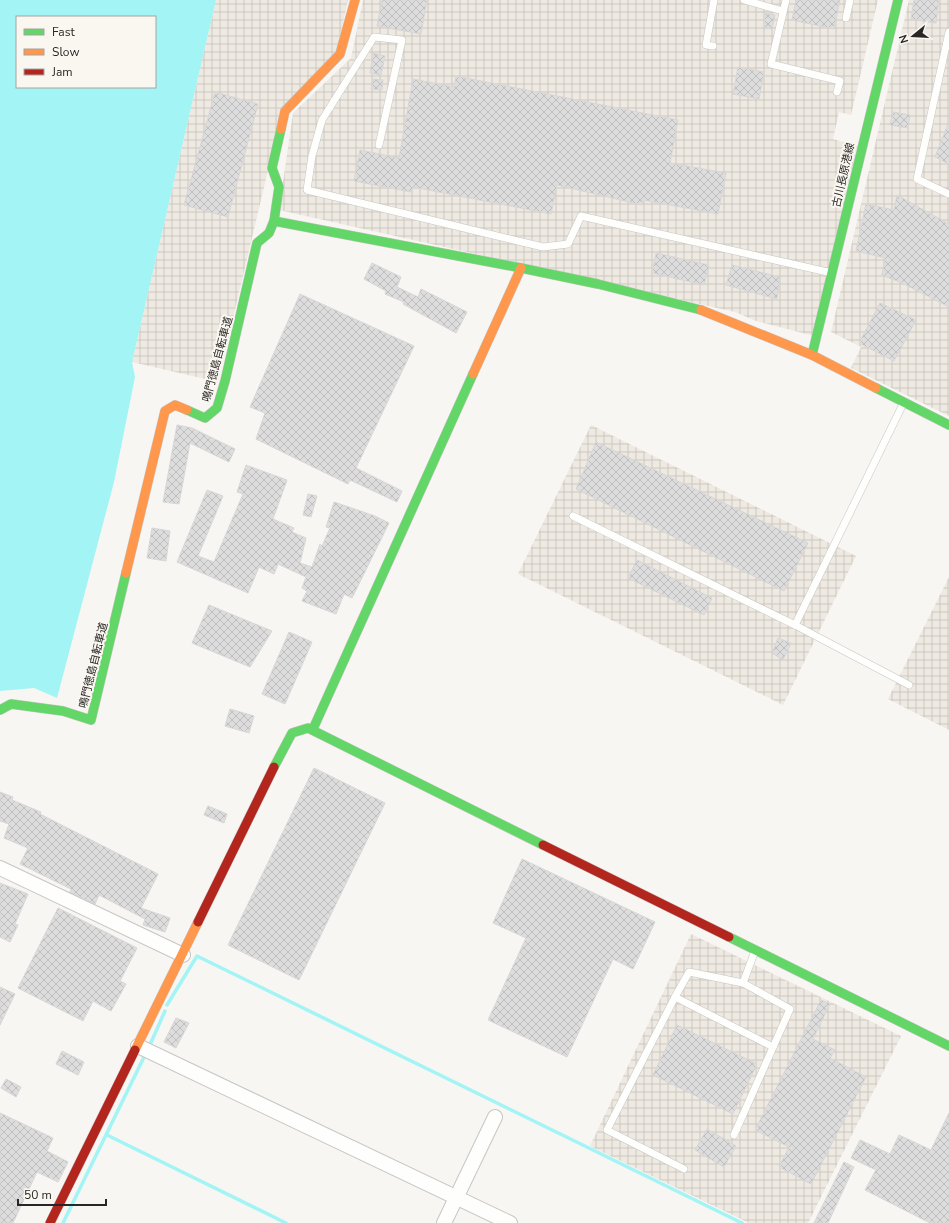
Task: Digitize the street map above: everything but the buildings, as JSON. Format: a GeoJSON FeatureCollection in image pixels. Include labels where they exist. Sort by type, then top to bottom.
{"type":"FeatureCollection","features":[{"type":"Feature","properties":{"kind":"street","name":"鳴門徳島自転車道"},"geometry":{"type":"LineString","coordinates":[[0,710],[11,704],[63,712],[91,720],[165,411],[175,405],[205,418],[217,408],[225,381],[257,243],[269,233],[274,221],[279,187],[272,168],[284,111],[340,54],[355,0]]}},
{"type":"Feature","properties":{"kind":"street","name":"古川長原港線"},"geometry":{"type":"LineString","coordinates":[[812,355],[898,0]]}},
{"type":"Feature","properties":{"kind":"street"},"geometry":{"type":"LineString","coordinates":[[274,221],[521,268],[598,284],[695,307],[812,355],[949,425]]}},
{"type":"Feature","properties":{"kind":"street"},"geometry":{"type":"LineString","coordinates":[[312,729],[521,268]]}},
{"type":"Feature","properties":{"kind":"street"},"geometry":{"type":"LineString","coordinates":[[50,1223],[141,1047],[183,955],[288,739],[292,733],[308,728],[949,1046]]}},
{"type":"Feature","properties":{"kind":"street"},"geometry":{"type":"LineString","coordinates":[[0,868],[183,955]]}},
{"type":"Feature","properties":{"kind":"street"},"geometry":{"type":"LineString","coordinates":[[141,1047],[510,1223]]}},
{"type":"Feature","properties":{"kind":"street"},"geometry":{"type":"LineString","coordinates":[[444,1223],[495,1116]]}},
{"type":"Feature","properties":{"kind":"lane"},"geometry":{"type":"LineString","coordinates":[[713,46],[706,45],[714,0]]}},
{"type":"Feature","properties":{"kind":"lane"},"geometry":{"type":"LineString","coordinates":[[744,0],[784,11]]}},
{"type":"Feature","properties":{"kind":"lane"},"geometry":{"type":"LineString","coordinates":[[786,0],[771,64],[840,81],[837,92]]}},
{"type":"Feature","properties":{"kind":"lane"},"geometry":{"type":"LineString","coordinates":[[846,18],[850,0]]}},
{"type":"Feature","properties":{"kind":"lane"},"geometry":{"type":"LineString","coordinates":[[949,32],[946,61],[917,179],[949,194]]}},
{"type":"Feature","properties":{"kind":"lane"},"geometry":{"type":"LineString","coordinates":[[378,144],[402,40],[374,37],[322,120],[312,156],[307,190],[543,247],[568,244],[581,216],[832,274]]}},
{"type":"Feature","properties":{"kind":"lane"},"geometry":{"type":"LineString","coordinates":[[795,626],[904,402]]}},
{"type":"Feature","properties":{"kind":"lane"},"geometry":{"type":"LineString","coordinates":[[573,516],[795,626],[909,685]]}},
{"type":"Feature","properties":{"kind":"lane"},"geometry":{"type":"LineString","coordinates":[[743,983],[756,949]]}},
{"type":"Feature","properties":{"kind":"lane"},"geometry":{"type":"LineString","coordinates":[[684,1169],[607,1130],[689,972],[743,983],[790,1010],[734,1135]]}},
{"type":"Feature","properties":{"kind":"lane"},"geometry":{"type":"LineString","coordinates":[[675,997],[774,1046]]}},
{"type":"Feature","properties":{"kind":"shaded area"},"geometry":{"type":"Polygon","coordinates":[[[216,0],[348,0],[337,50],[281,115],[218,382],[132,362],[216,0]]]}},
{"type":"Feature","properties":{"kind":"shaded area"},"geometry":{"type":"Polygon","coordinates":[[[363,0],[878,0],[851,115],[839,112],[833,139],[857,146],[814,336],[756,321],[735,312],[279,210],[293,113],[351,58],[363,0]]]}},
{"type":"Feature","properties":{"kind":"shaded area"},"geometry":{"type":"Polygon","coordinates":[[[909,0],[949,0],[949,416],[851,368],[861,347],[831,332],[909,0]]]}},
{"type":"Feature","properties":{"kind":"shaded area"},"geometry":{"type":"Polygon","coordinates":[[[591,425],[856,556],[783,705],[518,574],[591,425]]]}},
{"type":"Feature","properties":{"kind":"shaded area"},"geometry":{"type":"Polygon","coordinates":[[[949,577],[949,730],[888,699],[949,577]]]}},
{"type":"Feature","properties":{"kind":"shaded area"},"geometry":{"type":"Polygon","coordinates":[[[691,934],[901,1036],[808,1223],[749,1223],[590,1146],[691,934]]]}},
{"type":"Feature","properties":{"kind":"water"},"geometry":{"type":"Polygon","coordinates":[[[0,0],[216,0],[132,362],[135,377],[114,482],[57,698],[34,688],[0,691],[0,0]]]}},
{"type":"Feature","properties":{"kind":"waterway"},"geometry":{"type":"LineString","coordinates":[[167,1005],[197,956],[742,1223]]}},
{"type":"Feature","properties":{"kind":"waterway"},"geometry":{"type":"LineString","coordinates":[[149,1047],[165,1011]]}},
{"type":"Feature","properties":{"kind":"waterway"},"geometry":{"type":"LineString","coordinates":[[63,1223],[146,1053]]}},
{"type":"Feature","properties":{"kind":"waterway"},"geometry":{"type":"LineString","coordinates":[[107,1135],[286,1223]]}},
{"type":"Feature","properties":{"kind":"traffic: fast"},"geometry":{"type":"LineString","coordinates":[[812,355],[898,0]]}},
{"type":"Feature","properties":{"kind":"traffic: fast"},"geometry":{"type":"LineString","coordinates":[[187,410],[205,418],[217,408],[225,381],[257,243],[269,233],[274,221],[279,187],[272,168],[281,129]]}},
{"type":"Feature","properties":{"kind":"traffic: fast"},"geometry":{"type":"LineString","coordinates":[[274,221],[598,284],[701,310]]}},
{"type":"Feature","properties":{"kind":"traffic: fast"},"geometry":{"type":"LineString","coordinates":[[313,729],[473,374]]}},
{"type":"Feature","properties":{"kind":"traffic: fast"},"geometry":{"type":"LineString","coordinates":[[876,388],[949,425]]}},
{"type":"Feature","properties":{"kind":"traffic: fast"},"geometry":{"type":"LineString","coordinates":[[0,710],[11,704],[63,711],[91,720],[126,573]]}},
{"type":"Feature","properties":{"kind":"traffic: fast"},"geometry":{"type":"LineString","coordinates":[[274,767],[292,733],[308,728],[543,845]]}},
{"type":"Feature","properties":{"kind":"traffic: fast"},"geometry":{"type":"LineString","coordinates":[[729,937],[949,1046]]}},
{"type":"Feature","properties":{"kind":"traffic: slow"},"geometry":{"type":"LineString","coordinates":[[281,129],[285,111],[340,54],[355,0]]}},
{"type":"Feature","properties":{"kind":"traffic: slow"},"geometry":{"type":"LineString","coordinates":[[473,374],[521,268]]}},
{"type":"Feature","properties":{"kind":"traffic: slow"},"geometry":{"type":"LineString","coordinates":[[701,310],[812,355],[876,388]]}},
{"type":"Feature","properties":{"kind":"traffic: slow"},"geometry":{"type":"LineString","coordinates":[[126,573],[165,411],[175,405],[187,410]]}},
{"type":"Feature","properties":{"kind":"traffic: slow"},"geometry":{"type":"LineString","coordinates":[[135,1050],[198,922]]}},
{"type":"Feature","properties":{"kind":"traffic: jam"},"geometry":{"type":"LineString","coordinates":[[198,922],[274,767]]}},
{"type":"Feature","properties":{"kind":"traffic: jam"},"geometry":{"type":"LineString","coordinates":[[543,845],[729,937]]}},
{"type":"Feature","properties":{"kind":"traffic: jam"},"geometry":{"type":"LineString","coordinates":[[50,1223],[135,1050]]}}]}
